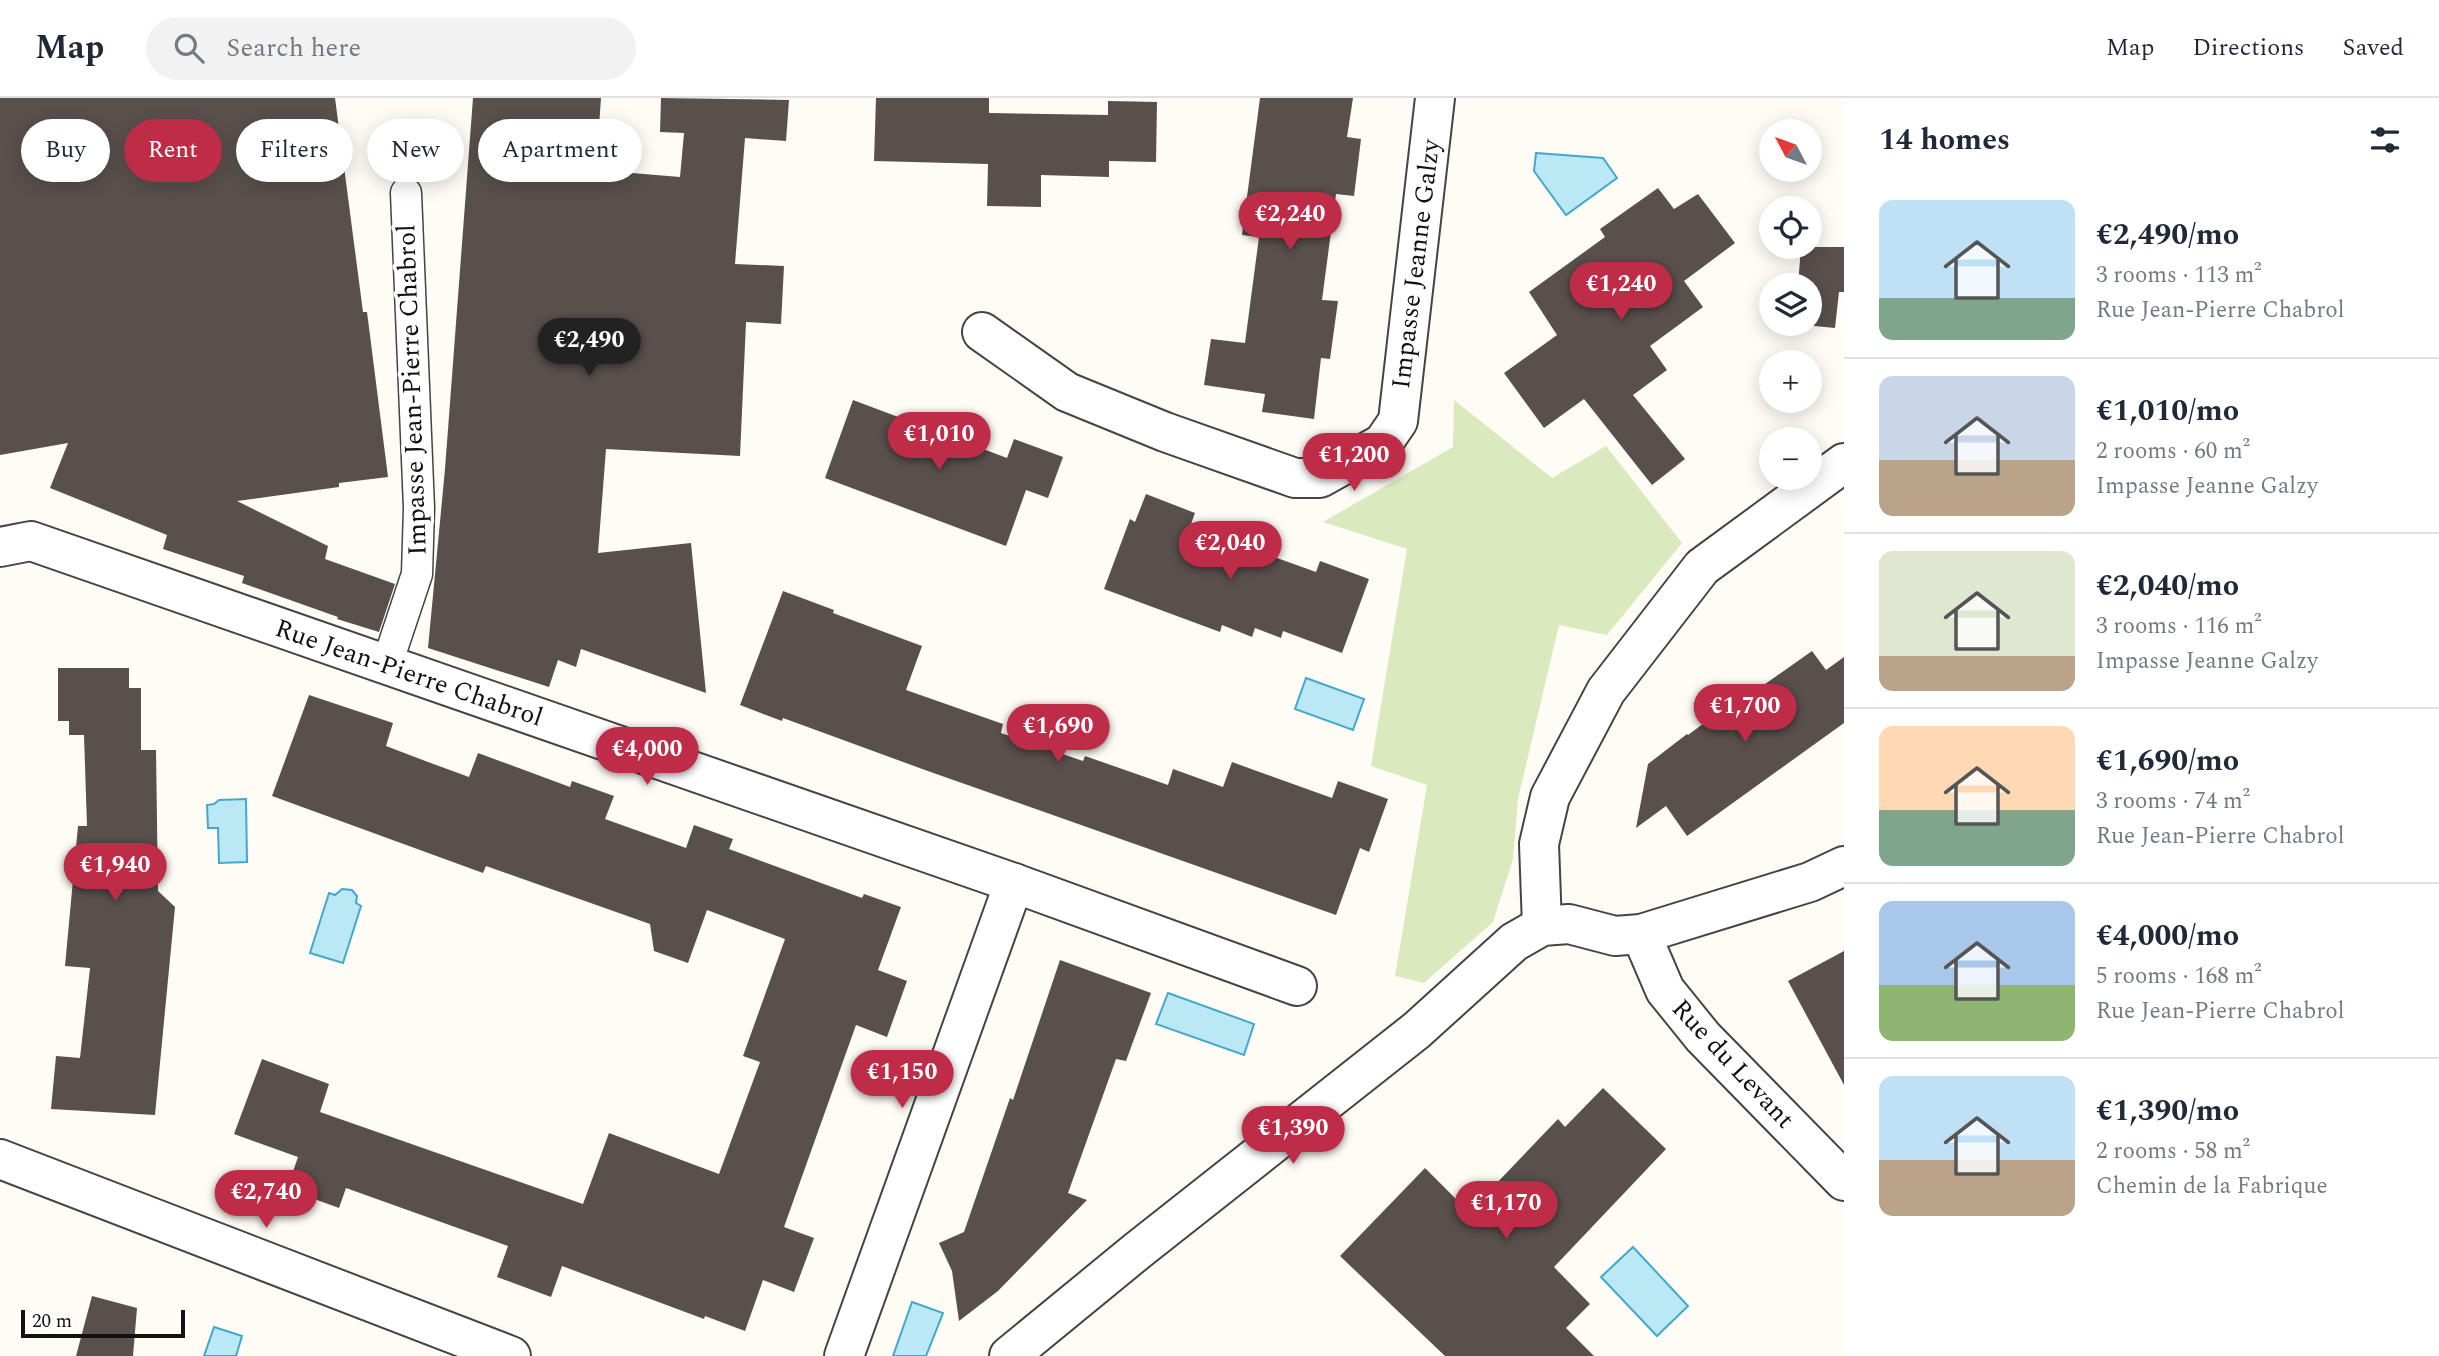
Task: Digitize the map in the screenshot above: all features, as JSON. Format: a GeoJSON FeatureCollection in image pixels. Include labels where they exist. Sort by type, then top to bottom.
{"type":"FeatureCollection","features":[{"type":"Feature","properties":{"kind":"street","name":"Impasse Jeanne Galzy"},"geometry":{"type":"LineString","coordinates":[[982,332],[1067,392],[1165,432],[1295,478],[1320,478],[1383,443],[1398,421],[1435,98]]}},
{"type":"Feature","properties":{"kind":"street"},"geometry":{"type":"LineString","coordinates":[[1542,926],[1539,844],[1550,797],[1606,691],[1702,567],[1844,463]]}},
{"type":"Feature","properties":{"kind":"street","name":"Rue Jean-Pierre Chabrol"},"geometry":{"type":"LineString","coordinates":[[0,547],[31,541],[386,667],[589,734],[1014,883],[1297,986]]}},
{"type":"Feature","properties":{"kind":"street"},"geometry":{"type":"LineString","coordinates":[[1009,1356],[1137,1251],[1418,1030],[1514,942],[1542,926],[1569,925],[1615,936],[1641,933],[1810,882],[1844,866]]}},
{"type":"Feature","properties":{"kind":"street"},"geometry":{"type":"LineString","coordinates":[[844,1356],[1014,883]]}},
{"type":"Feature","properties":{"kind":"street","name":"Rue du Levant"},"geometry":{"type":"LineString","coordinates":[[1641,933],[1665,990],[1703,1037],[1844,1181]]}},
{"type":"Feature","properties":{"kind":"street"},"geometry":{"type":"LineString","coordinates":[[0,1159],[511,1356]]}},
{"type":"Feature","properties":{"kind":"lane","name":"Impasse Jean-Pierre Chabrol"},"geometry":{"type":"LineString","coordinates":[[386,667],[417,574],[419,508],[406,193]]}},
{"type":"Feature","properties":{"kind":"green space"},"geometry":{"type":"Polygon","coordinates":[[[1454,400],[1552,478],[1606,446],[1682,543],[1607,635],[1559,625],[1518,799],[1513,859],[1493,922],[1424,983],[1395,976],[1427,785],[1371,766],[1407,549],[1323,522],[1453,447],[1454,400]]]}},
{"type":"Feature","properties":{"kind":"water"},"geometry":{"type":"Polygon","coordinates":[[[1536,153],[1603,158],[1617,178],[1566,215],[1534,171],[1536,153]]]}},
{"type":"Feature","properties":{"kind":"water"},"geometry":{"type":"Polygon","coordinates":[[[1306,678],[1364,699],[1353,730],[1295,709],[1306,678]]]}},
{"type":"Feature","properties":{"kind":"water"},"geometry":{"type":"Polygon","coordinates":[[[246,799],[247,862],[219,863],[218,828],[208,828],[207,805],[219,800],[246,799]]]}},
{"type":"Feature","properties":{"kind":"water"},"geometry":{"type":"Polygon","coordinates":[[[342,889],[352,890],[357,896],[356,903],[361,906],[343,963],[310,953],[329,893],[335,895],[342,889]]]}},
{"type":"Feature","properties":{"kind":"water"},"geometry":{"type":"Polygon","coordinates":[[[1168,993],[1254,1024],[1244,1055],[1156,1024],[1168,993]]]}},
{"type":"Feature","properties":{"kind":"water"},"geometry":{"type":"Polygon","coordinates":[[[1633,1247],[1688,1306],[1657,1336],[1601,1277],[1633,1247]]]}},
{"type":"Feature","properties":{"kind":"water"},"geometry":{"type":"Polygon","coordinates":[[[912,1302],[943,1313],[926,1356],[893,1356],[912,1302]]]}},
{"type":"Feature","properties":{"kind":"water"},"geometry":{"type":"Polygon","coordinates":[[[214,1327],[242,1336],[236,1356],[204,1356],[214,1327]]]}},
{"type":"Feature","properties":{"kind":"building"},"geometry":{"type":"Polygon","coordinates":[[[0,98],[335,98],[338,119],[236,119],[236,182],[346,182],[363,312],[367,312],[388,477],[339,483],[339,487],[237,501],[328,546],[325,559],[395,584],[379,632],[242,583],[244,576],[163,549],[167,535],[50,488],[68,443],[0,455],[0,98]]]}},
{"type":"Feature","properties":{"kind":"building"},"geometry":{"type":"Polygon","coordinates":[[[473,98],[601,98],[600,119],[478,119],[478,182],[642,182],[642,174],[680,177],[684,133],[660,132],[661,98],[789,100],[786,141],[745,138],[735,264],[784,266],[781,324],[746,322],[740,456],[606,449],[598,553],[691,543],[706,693],[581,649],[576,667],[558,660],[549,687],[428,648],[445,469],[473,98]]]}},
{"type":"Feature","properties":{"kind":"building"},"geometry":{"type":"Polygon","coordinates":[[[876,98],[989,98],[989,113],[1108,115],[1108,101],[1157,102],[1156,162],[1109,161],[1109,177],[1041,175],[1041,207],[987,206],[988,164],[874,161],[876,98]]]}},
{"type":"Feature","properties":{"kind":"building"},"geometry":{"type":"Polygon","coordinates":[[[1260,98],[1353,98],[1347,137],[1361,139],[1354,196],[1336,194],[1322,300],[1338,301],[1330,359],[1321,358],[1314,419],[1262,412],[1265,394],[1204,385],[1211,339],[1245,343],[1259,237],[1242,235],[1260,98]]]}},
{"type":"Feature","properties":{"kind":"building"},"geometry":{"type":"Polygon","coordinates":[[[1658,188],[1674,209],[1698,194],[1735,243],[1684,281],[1703,307],[1650,346],[1667,370],[1633,395],[1685,459],[1652,485],[1584,399],[1544,428],[1504,373],[1557,335],[1529,292],[1605,237],[1600,229],[1658,188]]]}},
{"type":"Feature","properties":{"kind":"building"},"geometry":{"type":"Polygon","coordinates":[[[1822,247],[1844,247],[1844,292],[1839,292],[1835,328],[1822,327],[1822,273],[1799,273],[1800,259],[1822,259],[1822,247]]]}},
{"type":"Feature","properties":{"kind":"building"},"geometry":{"type":"Polygon","coordinates":[[[853,400],[1007,458],[1014,439],[1063,457],[1048,498],[1026,490],[1006,546],[825,478],[853,400]]]}},
{"type":"Feature","properties":{"kind":"building"},"geometry":{"type":"Polygon","coordinates":[[[1146,494],[1195,513],[1190,527],[1316,572],[1320,561],[1369,579],[1342,653],[1283,631],[1281,638],[1255,628],[1252,637],[1222,625],[1220,632],[1104,589],[1130,519],[1135,522],[1146,494]]]}},
{"type":"Feature","properties":{"kind":"building"},"geometry":{"type":"Polygon","coordinates":[[[783,591],[922,646],[906,690],[1003,724],[1001,733],[1083,761],[1085,756],[1168,785],[1173,769],[1223,787],[1232,762],[1332,798],[1338,781],[1388,799],[1369,852],[1360,848],[1336,915],[740,705],[783,591]]]}},
{"type":"Feature","properties":{"kind":"building"},"geometry":{"type":"Polygon","coordinates":[[[1812,651],[1826,670],[1844,657],[1844,723],[1687,836],[1666,806],[1636,828],[1648,764],[1687,734],[1715,715],[1717,718],[1812,651]]]}},
{"type":"Feature","properties":{"kind":"building"},"geometry":{"type":"Polygon","coordinates":[[[58,668],[129,668],[129,688],[141,688],[141,750],[156,750],[158,891],[175,907],[155,1115],[51,1109],[56,1056],[80,1058],[90,968],[65,966],[78,826],[87,826],[84,735],[69,735],[69,721],[58,721],[58,668]]]}},
{"type":"Feature","properties":{"kind":"building"},"geometry":{"type":"Polygon","coordinates":[[[309,695],[393,723],[386,746],[469,777],[478,753],[570,787],[572,781],[614,796],[605,819],[686,848],[694,825],[733,839],[729,849],[862,898],[864,894],[901,907],[878,970],[907,981],[887,1037],[856,1025],[784,1227],[814,1238],[794,1292],[763,1280],[745,1331],[705,1316],[704,1319],[562,1266],[551,1297],[497,1277],[508,1246],[346,1188],[339,1208],[287,1189],[298,1157],[234,1134],[262,1059],[329,1084],[320,1112],[583,1204],[609,1133],[719,1174],[760,1062],[743,1056],[785,939],[707,910],[688,963],[654,951],[650,924],[486,866],[483,873],[272,796],[309,695]]]}},
{"type":"Feature","properties":{"kind":"building"},"geometry":{"type":"Polygon","coordinates":[[[1844,951],[1844,1085],[1788,981],[1844,951]]]}},
{"type":"Feature","properties":{"kind":"building"},"geometry":{"type":"Polygon","coordinates":[[[1060,960],[1151,993],[1126,1061],[1116,1059],[1068,1193],[1087,1200],[998,1291],[959,1321],[952,1271],[939,1243],[964,1232],[1010,1098],[1013,1100],[1060,960]]]}},
{"type":"Feature","properties":{"kind":"building"},"geometry":{"type":"Polygon","coordinates":[[[1603,1088],[1666,1149],[1554,1267],[1590,1304],[1566,1328],[1594,1356],[1445,1356],[1340,1256],[1425,1168],[1469,1212],[1558,1119],[1565,1127],[1603,1088]]]}},
{"type":"Feature","properties":{"kind":"building"},"geometry":{"type":"Polygon","coordinates":[[[92,1296],[137,1308],[133,1356],[76,1356],[92,1296]]]}}]}
